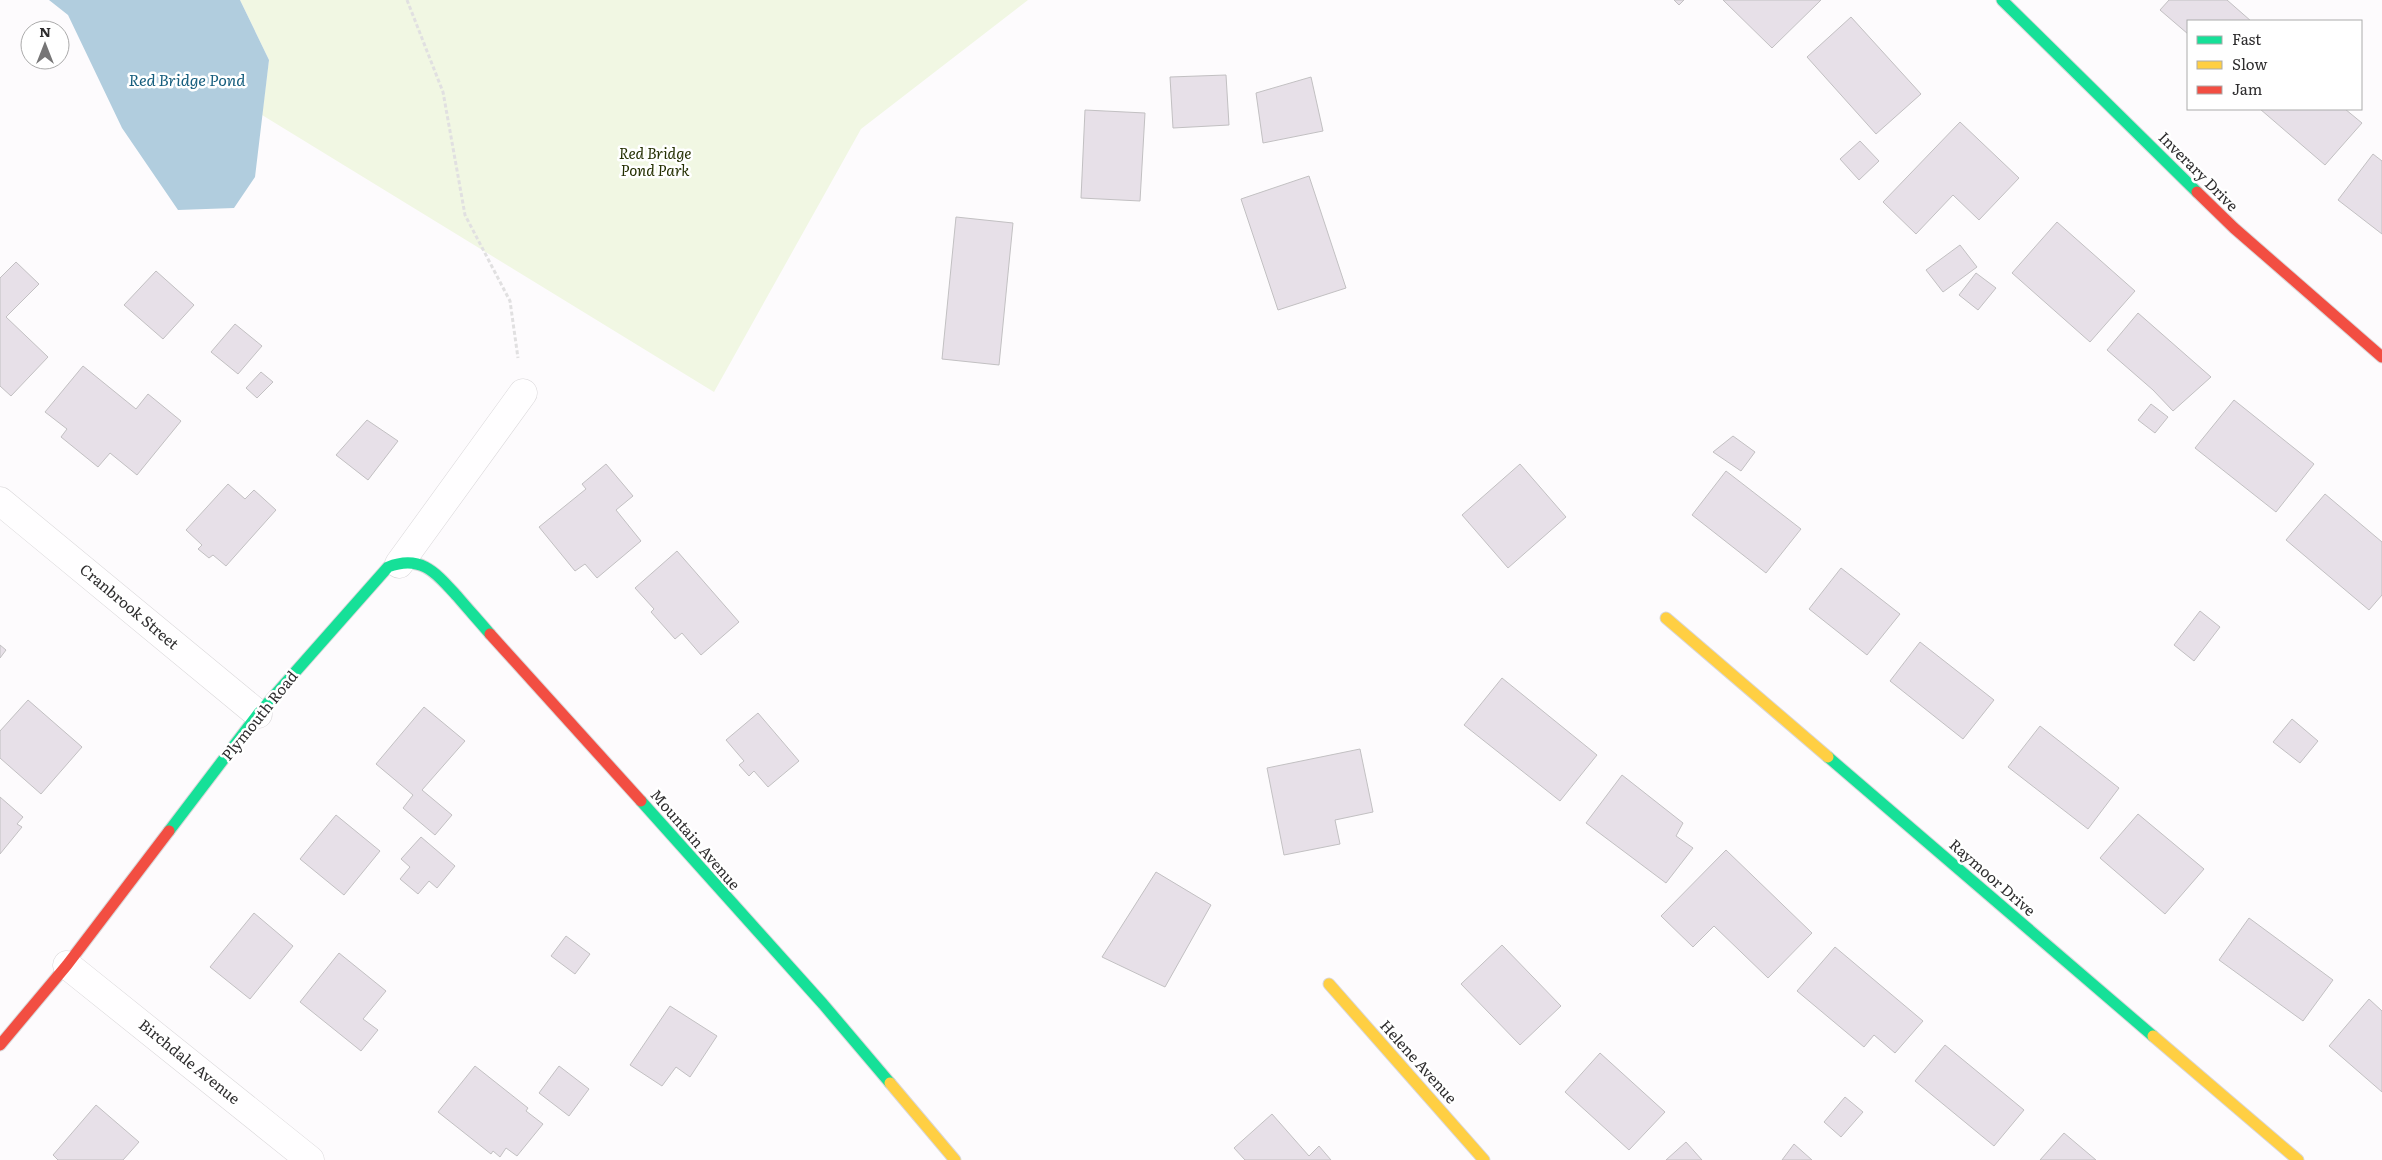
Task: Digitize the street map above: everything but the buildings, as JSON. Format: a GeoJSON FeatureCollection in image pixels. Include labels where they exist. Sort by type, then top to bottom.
{"type":"FeatureCollection","features":[{"type":"Feature","properties":{"kind":"street","name":"Inverary Drive"},"geometry":{"type":"LineString","coordinates":[[2002,0],[2234,228],[2382,357]]}},
{"type":"Feature","properties":{"kind":"street","name":"Plymouth Road"},"geometry":{"type":"LineString","coordinates":[[0,1045],[67,965],[258,714],[379,575],[388,567],[399,564],[523,393]]}},
{"type":"Feature","properties":{"kind":"street","name":"Cranbrook Street"},"geometry":{"type":"LineString","coordinates":[[0,501],[258,714]]}},
{"type":"Feature","properties":{"kind":"street","name":"Mountain Avenue"},"geometry":{"type":"LineString","coordinates":[[399,564],[420,563],[434,571],[823,1004],[955,1160]]}},
{"type":"Feature","properties":{"kind":"street","name":"Raymoor Drive"},"geometry":{"type":"LineString","coordinates":[[1666,618],[2298,1160]]}},
{"type":"Feature","properties":{"kind":"street","name":"Birchdale Avenue"},"geometry":{"type":"LineString","coordinates":[[67,965],[310,1160]]}},
{"type":"Feature","properties":{"kind":"street","name":"Helene Avenue"},"geometry":{"type":"LineString","coordinates":[[1328,984],[1484,1160]]}},
{"type":"Feature","properties":{"kind":"path"},"geometry":{"type":"LineString","coordinates":[[408,0],[443,92],[465,215],[510,301],[523,393]]}},
{"type":"Feature","properties":{"kind":"green space","name":"Red Bridge Pond Park"},"geometry":{"type":"Polygon","coordinates":[[[240,0],[1028,0],[861,129],[714,392],[262,115],[269,60],[240,0]]]}},
{"type":"Feature","properties":{"kind":"water","name":"Red Bridge Pond"},"geometry":{"type":"Polygon","coordinates":[[[49,0],[240,0],[269,60],[255,177],[234,208],[178,210],[122,128],[68,15],[49,0]]]}},
{"type":"Feature","properties":{"kind":"traffic: fast"},"geometry":{"type":"LineString","coordinates":[[2002,0],[2197,192]]}},
{"type":"Feature","properties":{"kind":"traffic: fast"},"geometry":{"type":"LineString","coordinates":[[169,831],[258,714],[388,567],[410,563],[419,564],[435,573],[490,634]]}},
{"type":"Feature","properties":{"kind":"traffic: fast"},"geometry":{"type":"LineString","coordinates":[[1828,757],[2153,1036]]}},
{"type":"Feature","properties":{"kind":"traffic: fast"},"geometry":{"type":"LineString","coordinates":[[641,801],[823,1004],[890,1083]]}},
{"type":"Feature","properties":{"kind":"traffic: slow"},"geometry":{"type":"LineString","coordinates":[[1666,618],[1828,757]]}},
{"type":"Feature","properties":{"kind":"traffic: slow"},"geometry":{"type":"LineString","coordinates":[[1329,984],[1484,1160]]}},
{"type":"Feature","properties":{"kind":"traffic: slow"},"geometry":{"type":"LineString","coordinates":[[2153,1036],[2298,1160]]}},
{"type":"Feature","properties":{"kind":"traffic: slow"},"geometry":{"type":"LineString","coordinates":[[890,1083],[955,1160]]}},
{"type":"Feature","properties":{"kind":"traffic: jam"},"geometry":{"type":"LineString","coordinates":[[2197,192],[2234,228],[2382,357]]}},
{"type":"Feature","properties":{"kind":"traffic: jam"},"geometry":{"type":"LineString","coordinates":[[490,634],[641,801]]}},
{"type":"Feature","properties":{"kind":"traffic: jam"},"geometry":{"type":"LineString","coordinates":[[0,1045],[67,965],[169,831]]}}]}
